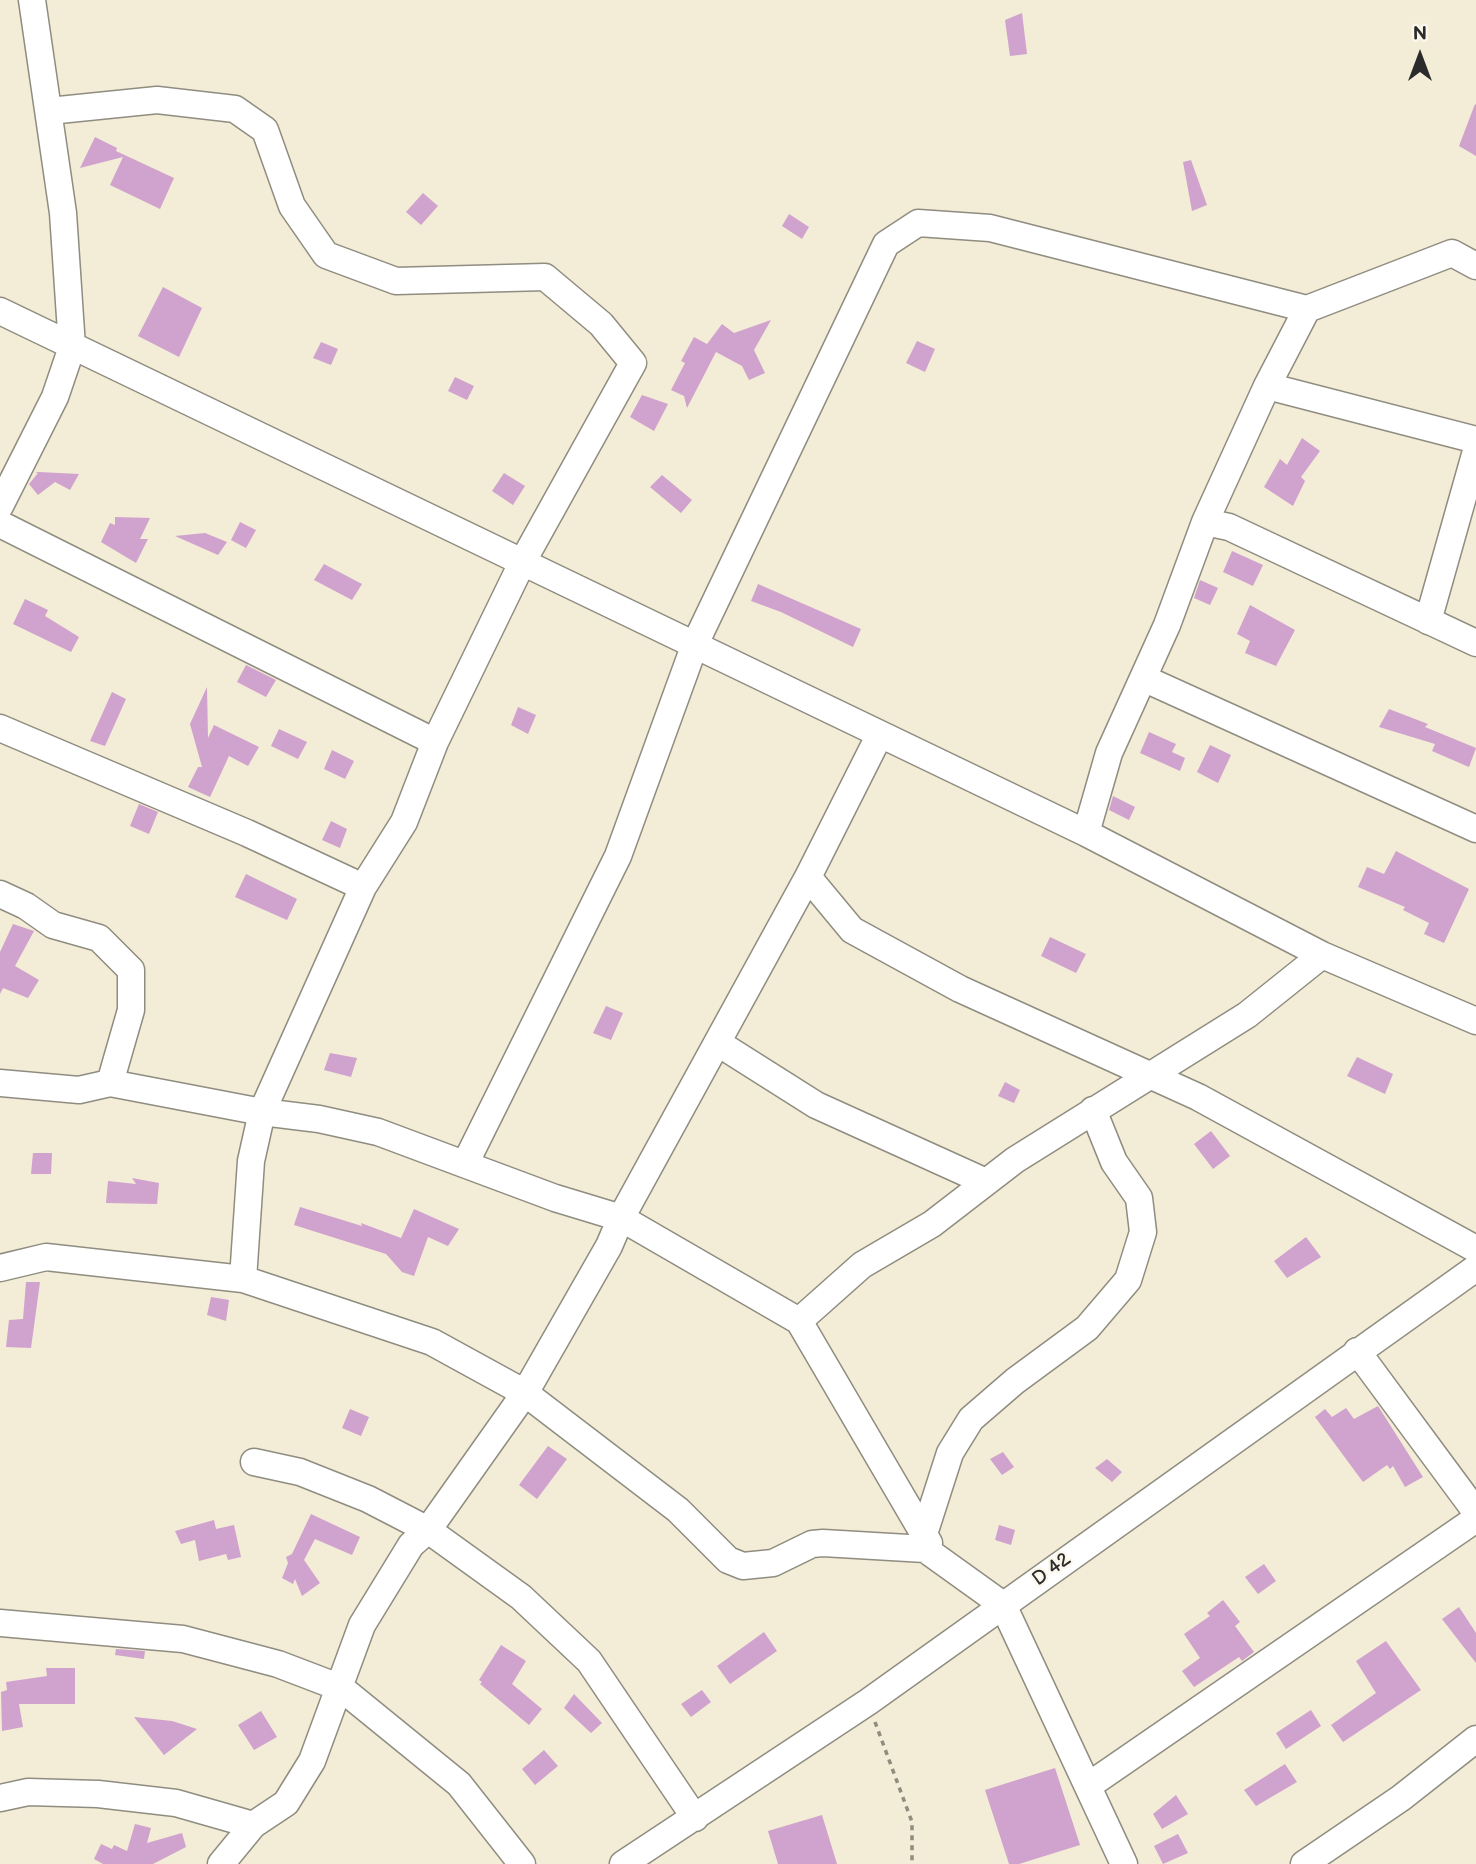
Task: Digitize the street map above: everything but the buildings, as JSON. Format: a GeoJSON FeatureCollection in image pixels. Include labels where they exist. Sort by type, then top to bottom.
{"type":"FeatureCollection","features":[{"type":"Feature","properties":{"kind":"street"},"geometry":{"type":"LineString","coordinates":[[0,506],[55,397],[72,347],[63,213],[32,0]]}},
{"type":"Feature","properties":{"kind":"street"},"geometry":{"type":"LineString","coordinates":[[49,111],[157,100],[235,109],[265,130],[292,206],[326,255],[396,281],[545,277],[601,324],[633,363],[523,561],[435,742],[404,822],[363,887],[262,1112],[251,1160],[243,1279]]}},
{"type":"Feature","properties":{"kind":"street"},"geometry":{"type":"LineString","coordinates":[[466,1162],[618,856],[695,644],[886,244],[918,223],[990,228],[1307,309],[1452,253],[1476,266]]}},
{"type":"Feature","properties":{"kind":"street"},"geometry":{"type":"LineString","coordinates":[[1086,832],[1110,753],[1167,625],[1205,522],[1267,386],[1307,309]]}},
{"type":"Feature","properties":{"kind":"street"},"geometry":{"type":"LineString","coordinates":[[0,311],[1086,832],[1322,955],[1476,1021]]}},
{"type":"Feature","properties":{"kind":"street"},"geometry":{"type":"LineString","coordinates":[[1267,386],[1476,440]]}},
{"type":"Feature","properties":{"kind":"street"},"geometry":{"type":"LineString","coordinates":[[1428,621],[1476,451]]}},
{"type":"Feature","properties":{"kind":"street"},"geometry":{"type":"LineString","coordinates":[[1205,522],[1228,527],[1476,643]]}},
{"type":"Feature","properties":{"kind":"street"},"geometry":{"type":"LineString","coordinates":[[0,524],[435,742]]}},
{"type":"Feature","properties":{"kind":"street"},"geometry":{"type":"LineString","coordinates":[[1143,678],[1476,828]]}},
{"type":"Feature","properties":{"kind":"street"},"geometry":{"type":"LineString","coordinates":[[0,728],[247,833],[363,887]]}},
{"type":"Feature","properties":{"kind":"street"},"geometry":{"type":"LineString","coordinates":[[221,1864],[253,1825],[286,1802],[312,1760],[341,1688],[362,1625],[411,1545],[428,1530],[525,1393],[609,1246],[621,1219],[808,877],[880,733]]}},
{"type":"Feature","properties":{"kind":"street"},"geometry":{"type":"LineString","coordinates":[[808,877],[852,930],[960,989],[1198,1097],[1476,1249]]}},
{"type":"Feature","properties":{"kind":"street"},"geometry":{"type":"LineString","coordinates":[[0,894],[53,925],[99,938],[131,970],[131,1010],[110,1083]]}},
{"type":"Feature","properties":{"kind":"street"},"geometry":{"type":"LineString","coordinates":[[799,1321],[862,1265],[932,1224],[986,1182],[1093,1110],[1247,1015],[1322,955]]}},
{"type":"Feature","properties":{"kind":"street"},"geometry":{"type":"LineString","coordinates":[[718,1043],[816,1105],[986,1182]]}},
{"type":"Feature","properties":{"kind":"street"},"geometry":{"type":"LineString","coordinates":[[0,1083],[79,1090],[110,1083],[262,1112],[319,1119],[378,1132],[466,1162],[555,1198],[621,1219],[799,1321],[938,1558]]}},
{"type":"Feature","properties":{"kind":"street"},"geometry":{"type":"LineString","coordinates":[[924,1534],[950,1453],[971,1419],[1015,1381],[1087,1328],[1128,1280],[1143,1232],[1139,1198],[1114,1162],[1093,1110]]}},
{"type":"Feature","properties":{"kind":"street"},"geometry":{"type":"LineString","coordinates":[[0,1268],[46,1257],[243,1279],[432,1342],[525,1393],[678,1510],[728,1560],[743,1566],[773,1563],[811,1544],[823,1542],[916,1547],[938,1558],[1003,1605],[1124,1864]]}},
{"type":"Feature","properties":{"kind":"street","name":"D 42"},"geometry":{"type":"LineString","coordinates":[[624,1864],[868,1702],[1476,1268]]}},
{"type":"Feature","properties":{"kind":"street"},"geometry":{"type":"LineString","coordinates":[[1357,1351],[1476,1512]]}},
{"type":"Feature","properties":{"kind":"street"},"geometry":{"type":"LineString","coordinates":[[254,1462],[300,1472],[368,1499],[428,1530],[521,1597],[589,1661],[695,1818]]}},
{"type":"Feature","properties":{"kind":"street"},"geometry":{"type":"LineString","coordinates":[[1088,1786],[1476,1519]]}},
{"type":"Feature","properties":{"kind":"street"},"geometry":{"type":"LineString","coordinates":[[0,1623],[183,1639],[278,1664],[341,1688],[459,1784],[522,1864]]}},
{"type":"Feature","properties":{"kind":"street"},"geometry":{"type":"LineString","coordinates":[[1304,1864],[1401,1798],[1476,1740]]}},
{"type":"Feature","properties":{"kind":"street"},"geometry":{"type":"LineString","coordinates":[[0,1798],[28,1792],[124,1797],[176,1803],[253,1825]]}},
{"type":"Feature","properties":{"kind":"path"},"geometry":{"type":"LineString","coordinates":[[868,1702],[912,1822],[912,1864]]}}]}
